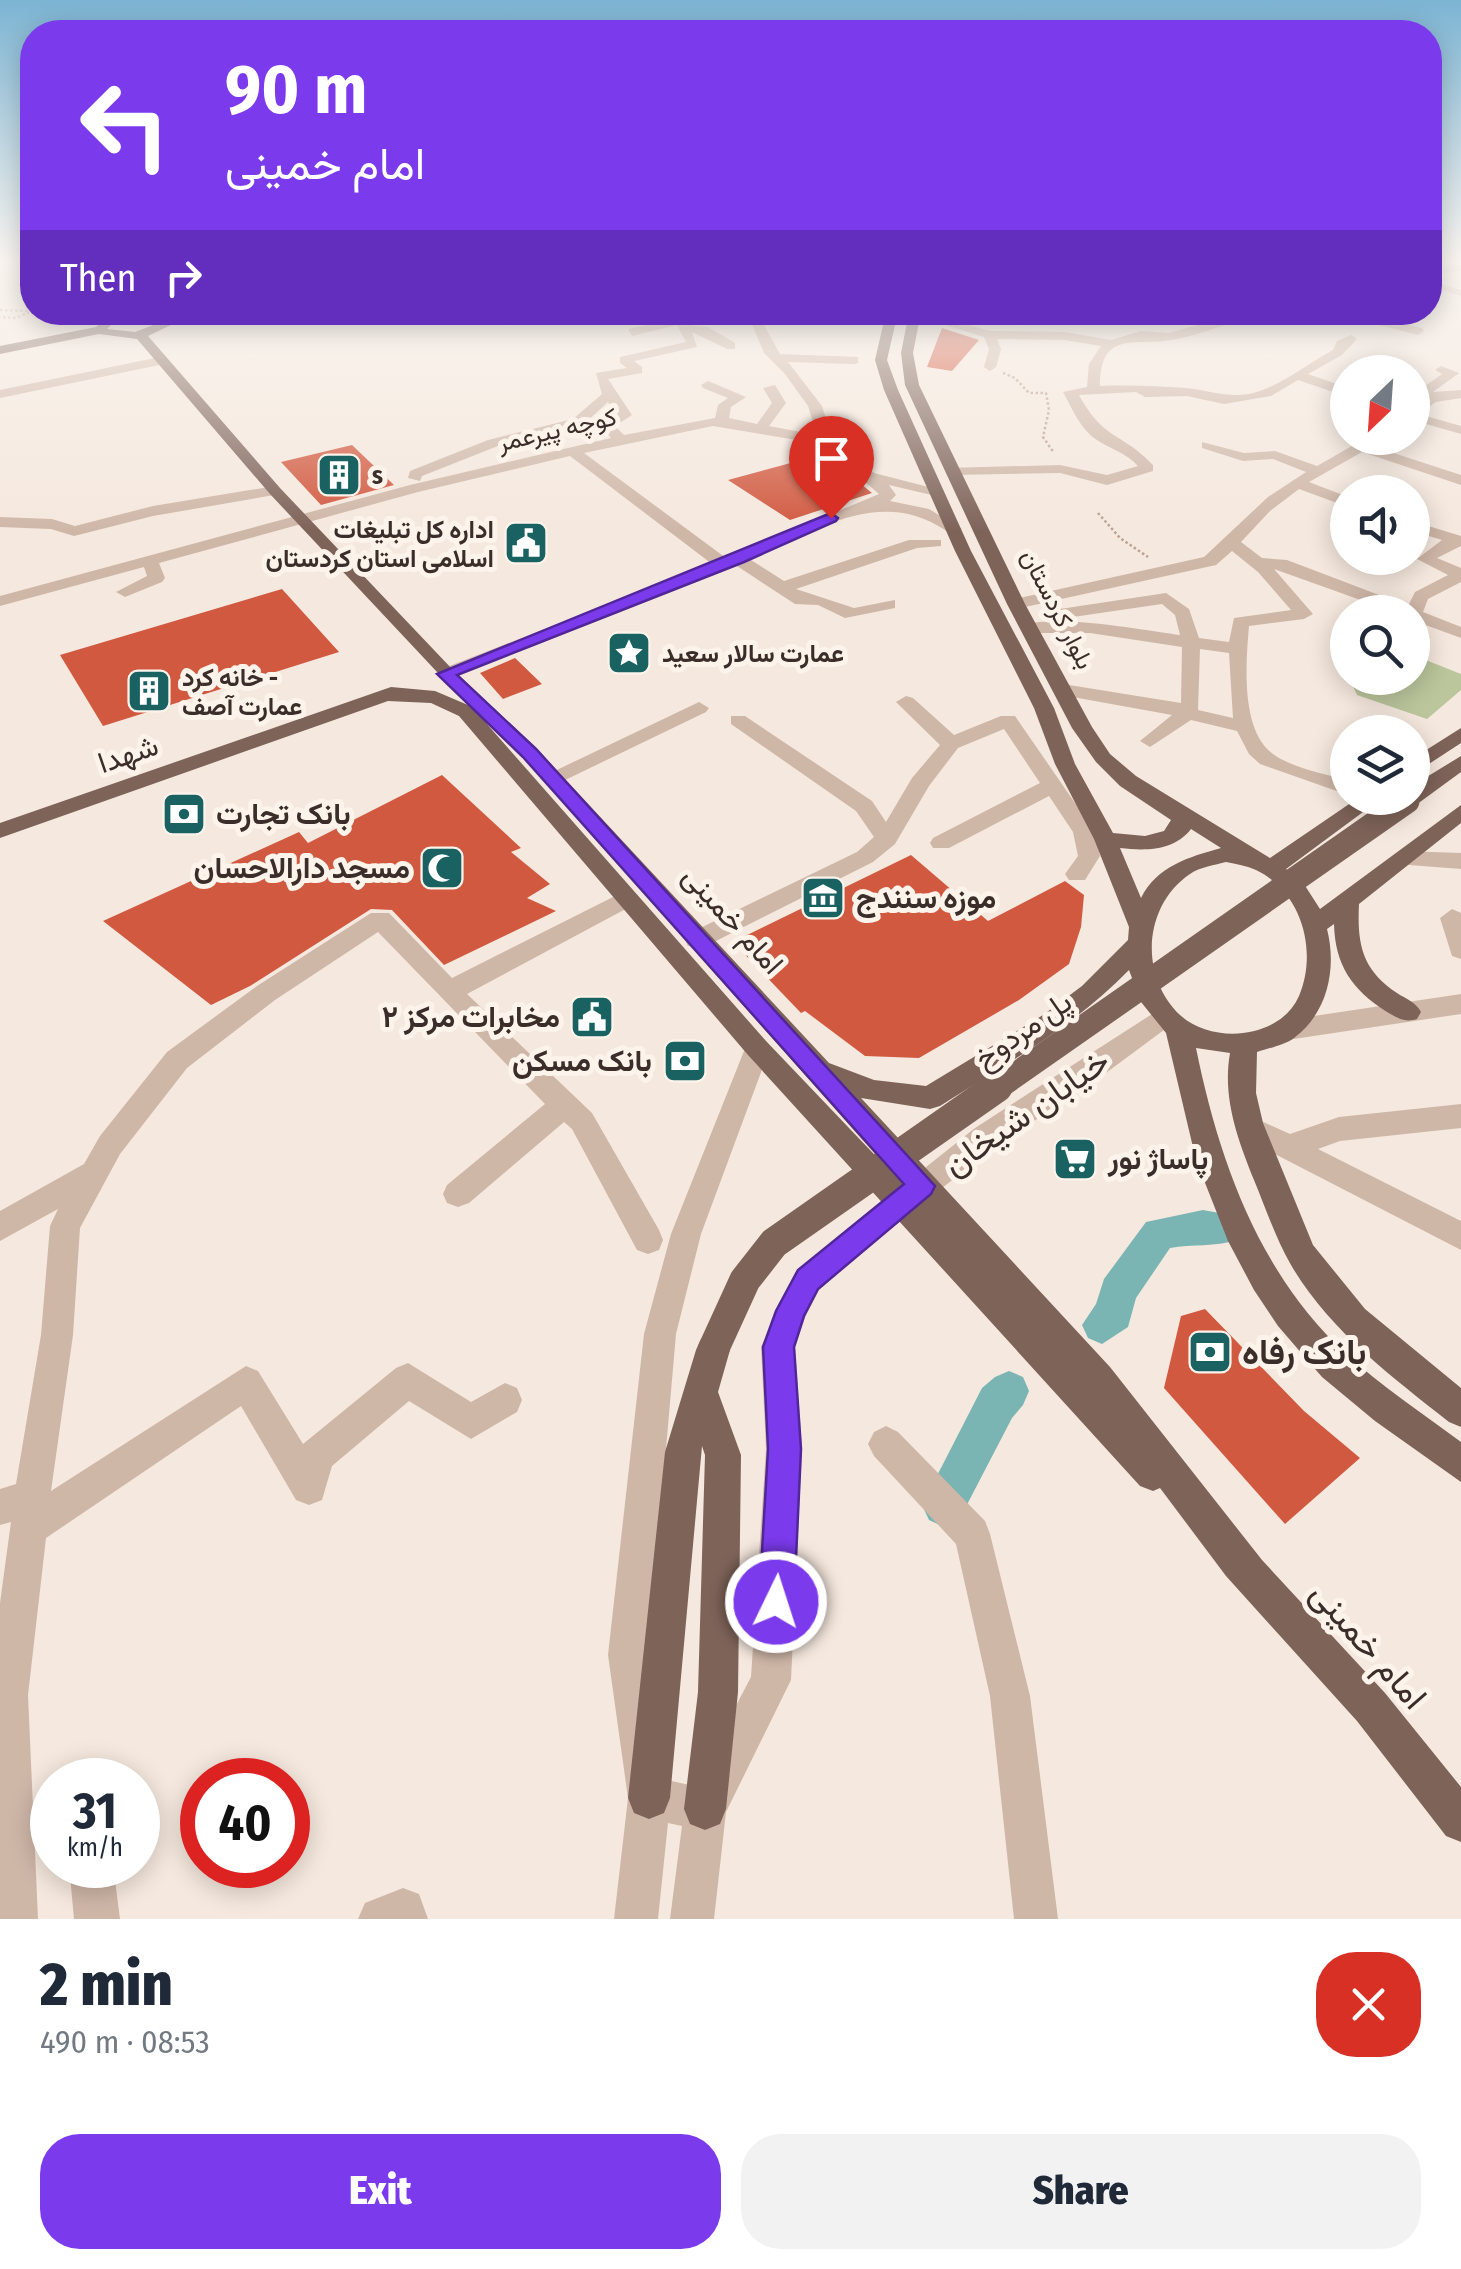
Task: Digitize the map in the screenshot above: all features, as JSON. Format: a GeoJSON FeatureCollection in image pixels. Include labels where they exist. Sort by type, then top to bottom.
{"type":"FeatureCollection","features":[{"type":"Feature","properties":{"kind":"main road","name":"امام خمینی"},"geometry":{"type":"LineString","coordinates":[[154,353],[275,491],[446,674],[552,778],[815,1070],[911,1194],[1371,1707],[1461,1820]]}},
{"type":"Feature","properties":{"kind":"main road","name":"بلوار کردستان"},"geometry":{"type":"LineString","coordinates":[[883,353],[882,366],[926,472],[1044,708],[1065,764],[1105,838],[1139,936]]}},
{"type":"Feature","properties":{"kind":"main road","name":"بلوار کردستان"},"geometry":{"type":"LineString","coordinates":[[908,353],[906,365],[951,471],[1016,604],[1102,758],[1128,781],[1265,864]]}},
{"type":"Feature","properties":{"kind":"main road","name":"شهدا"},"geometry":{"type":"LineString","coordinates":[[0,832],[446,674]]}},
{"type":"Feature","properties":{"kind":"main road","name":"امام خمینی"},"geometry":{"type":"LineString","coordinates":[[385,695],[435,697],[466,712],[758,1048],[911,1194]]}},
{"type":"Feature","properties":{"kind":"main road"},"geometry":{"type":"LineString","coordinates":[[1430,756],[1461,734]]}},
{"type":"Feature","properties":{"kind":"main road","name":"پل مردوخ"},"geometry":{"type":"LineString","coordinates":[[1430,784],[1461,762]]}},
{"type":"Feature","properties":{"kind":"main road"},"geometry":{"type":"LineString","coordinates":[[1105,838],[1146,844],[1161,842],[1180,829],[1182,820],[1178,812]]}},
{"type":"Feature","properties":{"kind":"main road"},"geometry":{"type":"LineString","coordinates":[[1316,925],[1461,812]]}},
{"type":"Feature","properties":{"kind":"main road"},"geometry":{"type":"LineString","coordinates":[[1265,864],[1344,815]]}},
{"type":"Feature","properties":{"kind":"main road","name":"پل مردوخ"},"geometry":{"type":"LineString","coordinates":[[649,1798],[683,1452],[712,1350],[735,1294],[752,1267],[774,1243],[1386,815]]}},
{"type":"Feature","properties":{"kind":"main road"},"geometry":{"type":"LineString","coordinates":[[815,1070],[873,1091],[930,1098],[1052,1022],[1091,992],[1139,936],[1153,893],[1178,869],[1209,856],[1226,854],[1265,864],[1300,891],[1316,925],[1320,942],[1317,981],[1309,1004],[1286,1030],[1245,1044],[1214,1043],[1171,1024]]}},
{"type":"Feature","properties":{"kind":"main road"},"geometry":{"type":"LineString","coordinates":[[1346,902],[1347,955],[1356,973],[1377,994],[1408,1012]]}},
{"type":"Feature","properties":{"kind":"main road"},"geometry":{"type":"LineString","coordinates":[[1139,936],[1144,983],[1171,1024],[1190,1100],[1238,1234],[1257,1267],[1291,1318],[1321,1352],[1461,1464]]}},
{"type":"Feature","properties":{"kind":"main road"},"geometry":{"type":"LineString","coordinates":[[1245,1044],[1239,1073],[1250,1128],[1302,1256],[1342,1308],[1390,1354],[1461,1410]]}},
{"type":"Feature","properties":{"kind":"main road"},"geometry":{"type":"LineString","coordinates":[[701,1394],[723,1455],[718,1692],[705,1809]]}},
{"type":"Feature","properties":{"kind":"street"},"geometry":{"type":"LineString","coordinates":[[620,440],[606,425],[625,415],[608,394],[601,376],[638,370],[624,360],[656,353]]}},
{"type":"Feature","properties":{"kind":"street"},"geometry":{"type":"LineString","coordinates":[[701,353],[704,360]]}},
{"type":"Feature","properties":{"kind":"street"},"geometry":{"type":"LineString","coordinates":[[446,674],[731,562],[794,532],[868,507],[888,495],[825,440],[815,406],[771,353]]}},
{"type":"Feature","properties":{"kind":"street"},"geometry":{"type":"LineString","coordinates":[[990,368],[994,353]]}},
{"type":"Feature","properties":{"kind":"street"},"geometry":{"type":"LineString","coordinates":[[1094,391],[1098,353]]}},
{"type":"Feature","properties":{"kind":"street"},"geometry":{"type":"LineString","coordinates":[[951,471],[1005,468],[1086,472],[1107,480],[1148,468],[1130,449],[1100,436],[1087,423],[1070,392],[1139,388],[1145,393],[1187,392],[1224,400],[1266,393],[1337,353]]}},
{"type":"Feature","properties":{"kind":"street"},"geometry":{"type":"LineString","coordinates":[[774,358],[854,360]]}},
{"type":"Feature","properties":{"kind":"street"},"geometry":{"type":"LineString","coordinates":[[0,394],[160,361]]}},
{"type":"Feature","properties":{"kind":"street"},"geometry":{"type":"LineString","coordinates":[[1442,370],[1454,374],[1424,392],[1432,399],[1461,394]]}},
{"type":"Feature","properties":{"kind":"street"},"geometry":{"type":"LineString","coordinates":[[794,376],[867,373]]}},
{"type":"Feature","properties":{"kind":"street"},"geometry":{"type":"LineString","coordinates":[[1296,375],[1330,387]]}},
{"type":"Feature","properties":{"kind":"street"},"geometry":{"type":"LineString","coordinates":[[708,386],[739,397],[725,405],[722,419]]}},
{"type":"Feature","properties":{"kind":"street"},"geometry":{"type":"LineString","coordinates":[[760,429],[779,404],[770,388]]}},
{"type":"Feature","properties":{"kind":"street"},"geometry":{"type":"LineString","coordinates":[[0,405],[24,390]]}},
{"type":"Feature","properties":{"kind":"street"},"geometry":{"type":"LineString","coordinates":[[416,488],[415,474],[494,442],[578,422],[608,394]]}},
{"type":"Feature","properties":{"kind":"street","name":"کوچه پیرعمر"},"geometry":{"type":"LineString","coordinates":[[0,602],[304,522],[416,488],[670,429],[722,419],[794,438],[825,440]]}},
{"type":"Feature","properties":{"kind":"street"},"geometry":{"type":"LineString","coordinates":[[1430,420],[1461,430]]}},
{"type":"Feature","properties":{"kind":"street"},"geometry":{"type":"LineString","coordinates":[[670,429],[689,443]]}},
{"type":"Feature","properties":{"kind":"street"},"geometry":{"type":"LineString","coordinates":[[1207,444],[1243,457],[1274,455],[1317,471]]}},
{"type":"Feature","properties":{"kind":"street"},"geometry":{"type":"LineString","coordinates":[[572,452],[731,562],[802,600],[837,605],[851,614],[889,604]]}},
{"type":"Feature","properties":{"kind":"street"},"geometry":{"type":"LineString","coordinates":[[1016,604],[1210,561],[1234,545],[1256,514],[1297,483],[1345,455]]}},
{"type":"Feature","properties":{"kind":"street"},"geometry":{"type":"LineString","coordinates":[[1400,455],[1461,480]]}},
{"type":"Feature","properties":{"kind":"street"},"geometry":{"type":"LineString","coordinates":[[868,476],[902,478],[926,472]]}},
{"type":"Feature","properties":{"kind":"street"},"geometry":{"type":"LineString","coordinates":[[868,476],[936,491]]}},
{"type":"Feature","properties":{"kind":"street"},"geometry":{"type":"LineString","coordinates":[[1297,483],[1330,495]]}},
{"type":"Feature","properties":{"kind":"street"},"geometry":{"type":"LineString","coordinates":[[0,522],[37,522],[74,531],[153,511],[275,491]]}},
{"type":"Feature","properties":{"kind":"street"},"geometry":{"type":"LineString","coordinates":[[868,507],[904,507],[929,513],[954,528]]}},
{"type":"Feature","properties":{"kind":"street"},"geometry":{"type":"LineString","coordinates":[[1430,532],[1456,541]]}},
{"type":"Feature","properties":{"kind":"street"},"geometry":{"type":"LineString","coordinates":[[1456,541],[1426,559],[1461,575]]}},
{"type":"Feature","properties":{"kind":"street"},"geometry":{"type":"LineString","coordinates":[[782,588],[915,543],[935,543]]}},
{"type":"Feature","properties":{"kind":"street"},"geometry":{"type":"LineString","coordinates":[[1234,545],[1258,563],[1304,614],[1240,622],[1237,649],[1243,727],[1264,758],[1330,782]]}},
{"type":"Feature","properties":{"kind":"street"},"geometry":{"type":"LineString","coordinates":[[125,592],[156,578],[151,563]]}},
{"type":"Feature","properties":{"kind":"street"},"geometry":{"type":"LineString","coordinates":[[1258,563],[1281,564],[1364,595]]}},
{"type":"Feature","properties":{"kind":"street"},"geometry":{"type":"LineString","coordinates":[[1423,595],[1461,575]]}},
{"type":"Feature","properties":{"kind":"street"},"geometry":{"type":"LineString","coordinates":[[1055,596],[1069,620],[1237,649]]}},
{"type":"Feature","properties":{"kind":"street"},"geometry":{"type":"LineString","coordinates":[[1029,628],[1166,598],[1183,612],[1190,643],[1190,703],[1187,713],[1150,741]]}},
{"type":"Feature","properties":{"kind":"street"},"geometry":{"type":"LineString","coordinates":[[1430,620],[1461,633]]}},
{"type":"Feature","properties":{"kind":"street"},"geometry":{"type":"LineString","coordinates":[[1062,690],[1136,700],[1243,727]]}},
{"type":"Feature","properties":{"kind":"street"},"geometry":{"type":"LineString","coordinates":[[906,702],[951,744]]}},
{"type":"Feature","properties":{"kind":"street"},"geometry":{"type":"LineString","coordinates":[[552,778],[699,708]]}},
{"type":"Feature","properties":{"kind":"street"},"geometry":{"type":"LineString","coordinates":[[738,720],[864,806],[886,839]]}},
{"type":"Feature","properties":{"kind":"street"},"geometry":{"type":"LineString","coordinates":[[696,940],[865,856],[886,839],[951,744],[1008,720],[1084,832],[1089,856],[1078,874]]}},
{"type":"Feature","properties":{"kind":"street"},"geometry":{"type":"LineString","coordinates":[[941,843],[1054,785]]}},
{"type":"Feature","properties":{"kind":"street"},"geometry":{"type":"LineString","coordinates":[[1404,859],[1461,861]]}},
{"type":"Feature","properties":{"kind":"street"},"geometry":{"type":"LineString","coordinates":[[448,992],[628,898]]}},
{"type":"Feature","properties":{"kind":"street"},"geometry":{"type":"LineString","coordinates":[[1452,918],[1461,950]]}},
{"type":"Feature","properties":{"kind":"street"},"geometry":{"type":"LineString","coordinates":[[15,1919],[4,1697],[20,1511],[57,1335],[65,1226],[110,1144],[177,1060],[266,992],[380,919],[448,992],[582,1122],[648,1240]]}},
{"type":"Feature","properties":{"kind":"street"},"geometry":{"type":"LineString","coordinates":[[1286,1030],[1461,1004]]}},
{"type":"Feature","properties":{"kind":"street","name":"خیابان شیخان"},"geometry":{"type":"LineString","coordinates":[[705,1809],[770,1680],[784,1449],[778,1347],[808,1280],[984,1137],[1171,1024]]}},
{"type":"Feature","properties":{"kind":"street"},"geometry":{"type":"LineString","coordinates":[[636,1919],[649,1798],[628,1654],[660,1334],[686,1234],[758,1048]]}},
{"type":"Feature","properties":{"kind":"street"},"geometry":{"type":"LineString","coordinates":[[458,1194],[564,1105]]}},
{"type":"Feature","properties":{"kind":"street"},"geometry":{"type":"LineString","coordinates":[[1289,1147],[1339,1129],[1461,1116]]}},
{"type":"Feature","properties":{"kind":"street"},"geometry":{"type":"LineString","coordinates":[[1250,1128],[1461,1236]]}},
{"type":"Feature","properties":{"kind":"street"},"geometry":{"type":"LineString","coordinates":[[0,1227],[94,1173]]}},
{"type":"Feature","properties":{"kind":"street"},"geometry":{"type":"LineString","coordinates":[[20,1511],[246,1383],[309,1487],[316,1456],[408,1380],[471,1422],[505,1400]]}},
{"type":"Feature","properties":{"kind":"street"},"geometry":{"type":"LineString","coordinates":[[886,1444],[972,1534],[1010,1696],[1036,1919]]}},
{"type":"Feature","properties":{"kind":"street"},"geometry":{"type":"LineString","coordinates":[[649,1798],[705,1809],[692,1919]]}},
{"type":"Feature","properties":{"kind":"street"},"geometry":{"type":"LineString","coordinates":[[94,1888],[97,1919]]}},
{"type":"Feature","properties":{"kind":"street"},"geometry":{"type":"LineString","coordinates":[[382,1919],[404,1910],[404,1919]]}},
{"type":"Feature","properties":{"kind":"path"},"geometry":{"type":"LineString","coordinates":[[990,368],[1015,378],[1029,393],[1046,393],[1049,410],[1043,436],[1053,452],[1086,472]]}},
{"type":"Feature","properties":{"kind":"path"},"geometry":{"type":"LineString","coordinates":[[1098,513],[1120,538],[1169,571]]}},
{"type":"Feature","properties":{"kind":"green space"},"geometry":{"type":"Polygon","coordinates":[[[1430,662],[1461,674],[1461,690],[1430,716],[1357,695],[1430,695],[1430,662]]]}},
{"type":"Feature","properties":{"kind":"building"},"geometry":{"type":"Polygon","coordinates":[[[933,353],[968,353],[952,371],[927,367],[933,353]]]}},
{"type":"Feature","properties":{"kind":"building","name":"s"},"geometry":{"type":"Polygon","coordinates":[[[352,445],[394,485],[321,505],[281,462],[352,445]]]}},
{"type":"Feature","properties":{"kind":"building"},"geometry":{"type":"Polygon","coordinates":[[[824,454],[872,493],[790,520],[728,480],[824,454]]]}},
{"type":"Feature","properties":{"kind":"building","name":"خانه کرد - عمارت آصف"},"geometry":{"type":"Polygon","coordinates":[[[282,589],[339,652],[103,726],[60,655],[282,589]]]}},
{"type":"Feature","properties":{"kind":"building"},"geometry":{"type":"Polygon","coordinates":[[[515,658],[542,684],[503,699],[480,673],[515,658]]]}},
{"type":"Feature","properties":{"kind":"building"},"geometry":{"type":"Polygon","coordinates":[[[442,775],[521,848],[511,852],[550,884],[527,898],[556,911],[444,965],[392,910],[371,909],[250,986],[211,1005],[103,921],[299,832],[308,843],[442,775]]]}},
{"type":"Feature","properties":{"kind":"building"},"geometry":{"type":"Polygon","coordinates":[[[911,855],[988,921],[1065,881],[1084,895],[1081,927],[1069,964],[1019,1000],[919,1058],[865,1056],[805,1011],[801,1013],[733,942],[911,855]]]}},
{"type":"Feature","properties":{"kind":"building"},"geometry":{"type":"Polygon","coordinates":[[[1205,1309],[1304,1411],[1360,1458],[1285,1524],[1164,1388],[1181,1316],[1205,1309]]]}},
{"type":"Feature","properties":{"kind":"waterway"},"geometry":{"type":"LineString","coordinates":[[1102,1325],[1114,1314],[1118,1292],[1159,1234],[1203,1226],[1223,1228]]}},
{"type":"Feature","properties":{"kind":"waterway"},"geometry":{"type":"LineString","coordinates":[[944,1505],[997,1403],[1009,1391]]}},
{"type":"Feature","properties":{"kind":"place","name":"s"},"geometry":{"type":"Point","coordinates":[339,475]}},
{"type":"Feature","properties":{"kind":"place","name":"اداره کل تبلیغات اسلامی استان کردستان"},"geometry":{"type":"Point","coordinates":[526,543]}},
{"type":"Feature","properties":{"kind":"place","name":"عمارت سالار سعید"},"geometry":{"type":"Point","coordinates":[629,653]}},
{"type":"Feature","properties":{"kind":"place","name":"خانه کرد - عمارت آصف"},"geometry":{"type":"Point","coordinates":[149,691]}},
{"type":"Feature","properties":{"kind":"place","name":"بانک تجارت"},"geometry":{"type":"Point","coordinates":[184,814]}},
{"type":"Feature","properties":{"kind":"place","name":"مسجد دارالاحسان"},"geometry":{"type":"Point","coordinates":[442,868]}},
{"type":"Feature","properties":{"kind":"place","name":"موزه سنندج"},"geometry":{"type":"Point","coordinates":[823,898]}},
{"type":"Feature","properties":{"kind":"place","name":"مخابرات مرکز ۲"},"geometry":{"type":"Point","coordinates":[592,1017]}},
{"type":"Feature","properties":{"kind":"place","name":"بانک مسکن"},"geometry":{"type":"Point","coordinates":[685,1061]}},
{"type":"Feature","properties":{"kind":"place","name":"پاساژ نور"},"geometry":{"type":"Point","coordinates":[1075,1159]}},
{"type":"Feature","properties":{"kind":"place","name":"بانک رفاه"},"geometry":{"type":"Point","coordinates":[1210,1352]}},
{"type":"Feature","properties":{"kind":"route"},"geometry":{"type":"LineString","coordinates":[[776,1602],[784,1449],[778,1347],[808,1280],[922,1186],[530,753],[446,674],[738,559],[831,518]]}}]}
